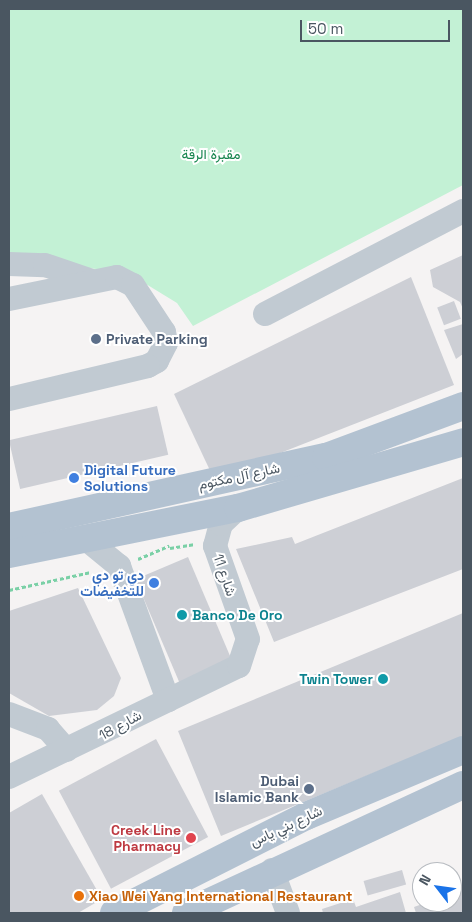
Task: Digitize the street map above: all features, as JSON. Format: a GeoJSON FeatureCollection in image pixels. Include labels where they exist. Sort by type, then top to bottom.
{"type":"FeatureCollection","features":[{"type":"Feature","properties":{"kind":"main road","name":"شارع آل مكتوم"},"geometry":{"type":"LineString","coordinates":[[9,527],[326,457],[463,406]]}},
{"type":"Feature","properties":{"kind":"main road","name":"شارع آل مكتوم"},"geometry":{"type":"LineString","coordinates":[[9,554],[238,508],[463,442]]}},
{"type":"Feature","properties":{"kind":"main road","name":"شارع بني ياس"},"geometry":{"type":"LineString","coordinates":[[114,913],[230,852],[463,750]]}},
{"type":"Feature","properties":{"kind":"main road"},"geometry":{"type":"LineString","coordinates":[[186,913],[272,870],[463,785]]}},
{"type":"Feature","properties":{"kind":"main road"},"geometry":{"type":"LineString","coordinates":[[138,913],[206,874],[230,852]]}},
{"type":"Feature","properties":{"kind":"street"},"geometry":{"type":"LineString","coordinates":[[265,314],[463,211]]}},
{"type":"Feature","properties":{"kind":"street"},"geometry":{"type":"LineString","coordinates":[[9,264],[45,265],[92,281]]}},
{"type":"Feature","properties":{"kind":"street"},"geometry":{"type":"LineString","coordinates":[[9,299],[117,277],[133,285],[164,332],[163,353],[148,366],[9,399]]}},
{"type":"Feature","properties":{"kind":"street","name":"شارع 11"},"geometry":{"type":"LineString","coordinates":[[231,671],[245,658],[248,639],[215,546],[221,524],[238,508]]}},
{"type":"Feature","properties":{"kind":"street"},"geometry":{"type":"LineString","coordinates":[[86,539],[105,550],[119,566],[168,700]]}},
{"type":"Feature","properties":{"kind":"street","name":"شارع 18"},"geometry":{"type":"LineString","coordinates":[[9,777],[231,671]]}},
{"type":"Feature","properties":{"kind":"street"},"geometry":{"type":"LineString","coordinates":[[9,714],[48,729],[66,750]]}},
{"type":"Feature","properties":{"kind":"street"},"geometry":{"type":"LineString","coordinates":[[272,870],[288,913]]}},
{"type":"Feature","properties":{"kind":"green space","name":"مقبرة الرقة"},"geometry":{"type":"Polygon","coordinates":[[[9,9],[463,9],[463,185],[193,326],[177,303],[128,273],[9,258],[9,9]]]}},
{"type":"Feature","properties":{"kind":"building"},"geometry":{"type":"Polygon","coordinates":[[[463,255],[463,309],[460,302],[433,287],[430,270],[463,255]]]}},
{"type":"Feature","properties":{"kind":"building"},"geometry":{"type":"Polygon","coordinates":[[[411,277],[454,385],[214,479],[174,394],[411,277]]]}},
{"type":"Feature","properties":{"kind":"building"},"geometry":{"type":"Polygon","coordinates":[[[454,301],[461,319],[444,325],[437,307],[454,301]]]}},
{"type":"Feature","properties":{"kind":"building"},"geometry":{"type":"Polygon","coordinates":[[[463,324],[463,354],[456,359],[444,330],[463,324]]]}},
{"type":"Feature","properties":{"kind":"building"},"geometry":{"type":"Polygon","coordinates":[[[157,406],[168,455],[20,489],[9,440],[157,406]]]}},
{"type":"Feature","properties":{"kind":"building"},"geometry":{"type":"Polygon","coordinates":[[[463,478],[463,569],[274,642],[236,549],[292,537],[295,544],[463,478]]]}},
{"type":"Feature","properties":{"kind":"building","name":"Banco De Oro"},"geometry":{"type":"Polygon","coordinates":[[[188,557],[232,660],[179,682],[136,579],[188,557]]]}},
{"type":"Feature","properties":{"kind":"building"},"geometry":{"type":"Polygon","coordinates":[[[78,588],[121,678],[114,696],[97,710],[49,716],[9,693],[9,611],[78,588]]]}},
{"type":"Feature","properties":{"kind":"building","name":"Twin Tower"},"geometry":{"type":"Polygon","coordinates":[[[463,613],[463,736],[221,836],[178,731],[463,613]]]}},
{"type":"Feature","properties":{"kind":"building"},"geometry":{"type":"Polygon","coordinates":[[[156,739],[208,837],[111,889],[59,791],[156,739]]]}},
{"type":"Feature","properties":{"kind":"building"},"geometry":{"type":"Polygon","coordinates":[[[42,794],[102,899],[78,913],[9,913],[9,813],[42,794]]]}},
{"type":"Feature","properties":{"kind":"building"},"geometry":{"type":"Polygon","coordinates":[[[402,870],[406,884],[368,895],[364,881],[402,870]]]}},
{"type":"Feature","properties":{"kind":"building"},"geometry":{"type":"Polygon","coordinates":[[[462,889],[463,913],[416,913],[462,912],[462,889]]]}},
{"type":"Feature","properties":{"kind":"building"},"geometry":{"type":"Polygon","coordinates":[[[400,892],[406,913],[323,913],[322,909],[353,899],[356,907],[400,892]]]}},
{"type":"Feature","properties":{"kind":"place","name":"Private Parking"},"geometry":{"type":"Point","coordinates":[96,339]}},
{"type":"Feature","properties":{"kind":"place","name":"Digital Future Solutions"},"geometry":{"type":"Point","coordinates":[74,478]}},
{"type":"Feature","properties":{"kind":"place","name":"دي تو دي للتخفيضات"},"geometry":{"type":"Point","coordinates":[154,583]}},
{"type":"Feature","properties":{"kind":"place","name":"Banco De Oro"},"geometry":{"type":"Point","coordinates":[182,615]}},
{"type":"Feature","properties":{"kind":"place","name":"Twin Tower"},"geometry":{"type":"Point","coordinates":[383,679]}},
{"type":"Feature","properties":{"kind":"place","name":"Dubai Islamic Bank"},"geometry":{"type":"Point","coordinates":[309,789]}},
{"type":"Feature","properties":{"kind":"place","name":"Creek Line Pharmacy"},"geometry":{"type":"Point","coordinates":[191,838]}},
{"type":"Feature","properties":{"kind":"place","name":"Xiao Wei Yang International Restaurant"},"geometry":{"type":"Point","coordinates":[79,896]}}]}
